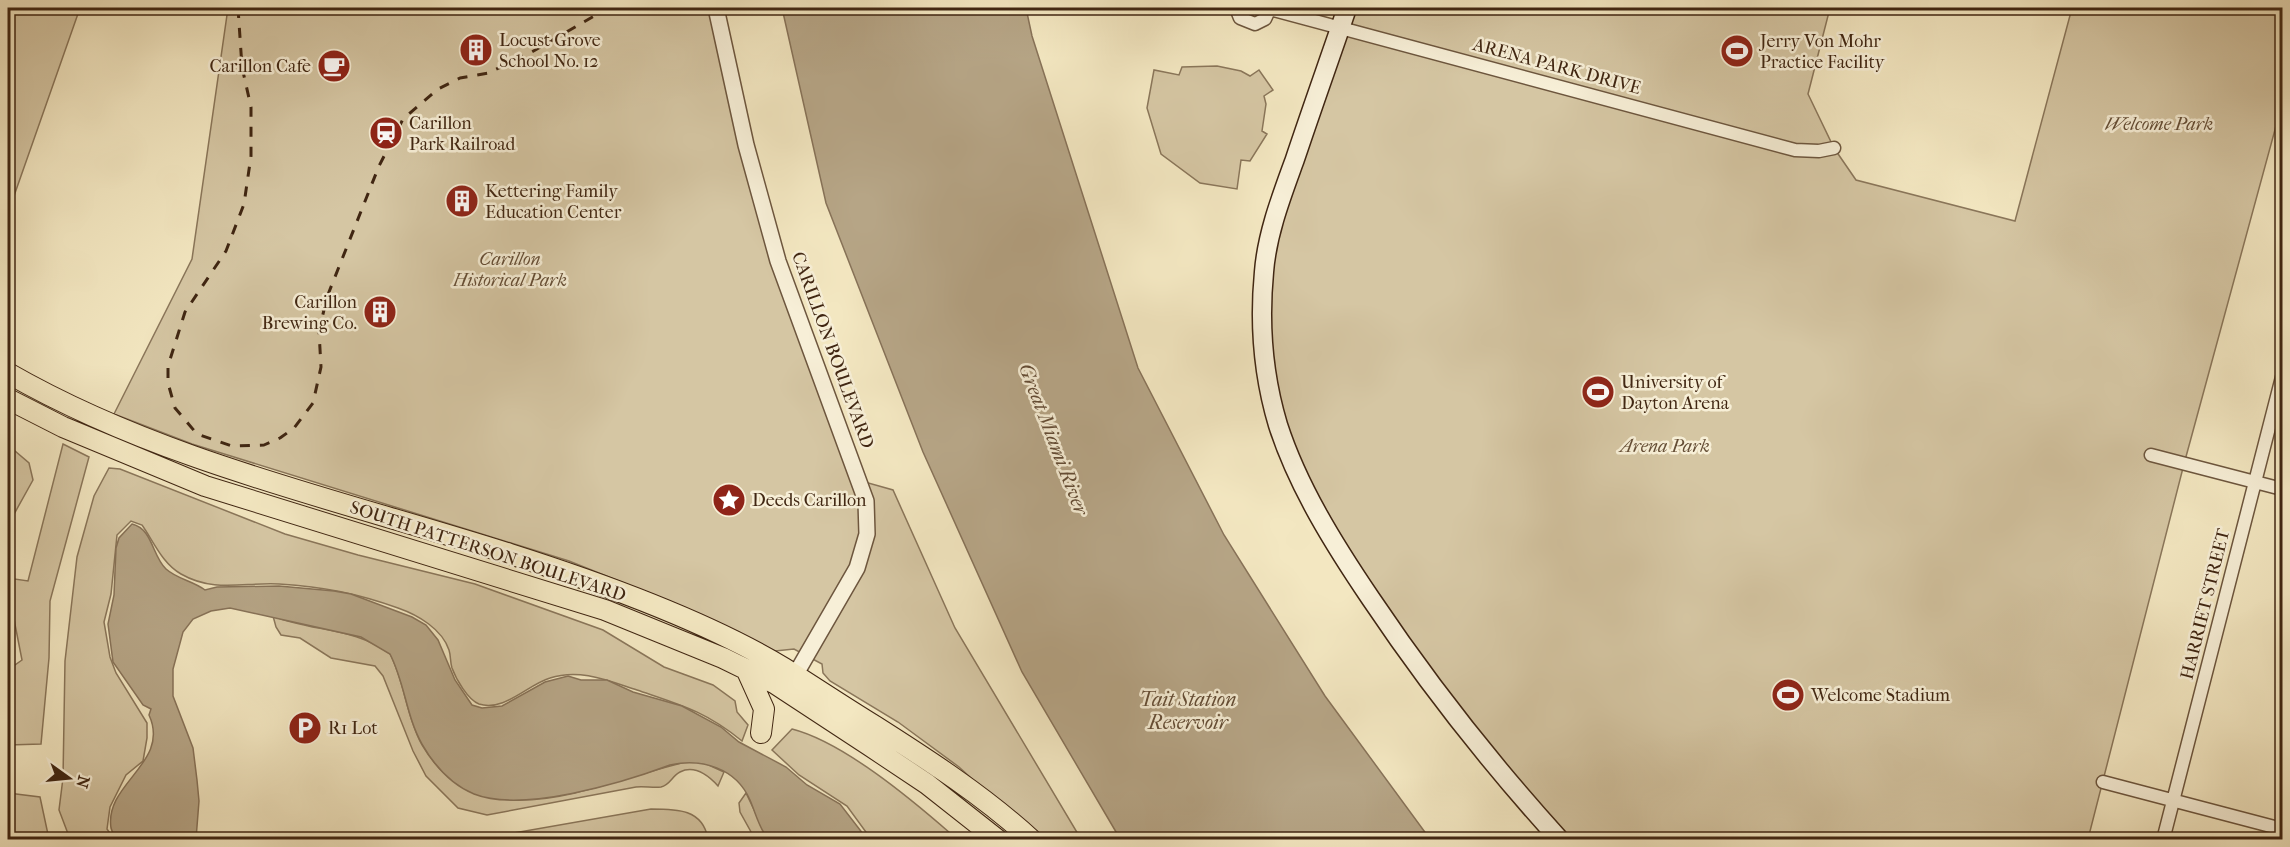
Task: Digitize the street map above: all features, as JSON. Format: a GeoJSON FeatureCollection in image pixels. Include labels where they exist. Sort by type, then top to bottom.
{"type":"FeatureCollection","features":[{"type":"Feature","properties":{"kind":"main road"},"geometry":{"type":"LineString","coordinates":[[1347,8],[1279,205],[1264,270],[1262,344],[1268,386],[1278,425],[1312,501],[1339,549],[1395,634],[1495,767],[1560,840]]}},
{"type":"Feature","properties":{"kind":"main road","name":"SOUTH PATTERSON BOULEVARD"},"geometry":{"type":"LineString","coordinates":[[8,373],[58,400],[162,447],[513,555],[631,597],[695,623],[791,684],[970,789],[1032,840]]}},
{"type":"Feature","properties":{"kind":"main road","name":"SOUTH PATTERSON BOULEVARD"},"geometry":{"type":"LineString","coordinates":[[8,399],[121,453],[205,486],[605,610],[746,669],[791,684],[927,784],[998,840]]}},
{"type":"Feature","properties":{"kind":"main road"},"geometry":{"type":"LineString","coordinates":[[746,669],[764,709],[761,733]]}},
{"type":"Feature","properties":{"kind":"street","name":"CARILLON BOULEVARD"},"geometry":{"type":"LineString","coordinates":[[716,8],[746,145],[778,261],[867,501],[867,534],[857,568],[791,684]]}},
{"type":"Feature","properties":{"kind":"street","name":"ARENA PARK DRIVE"},"geometry":{"type":"LineString","coordinates":[[1236,8],[1240,18],[1249,23],[1260,22],[1270,8],[1795,150],[1820,152],[1834,148]]}},
{"type":"Feature","properties":{"kind":"street","name":"HARRIET STREET"},"geometry":{"type":"LineString","coordinates":[[2163,840],[2283,377]]}},
{"type":"Feature","properties":{"kind":"street"},"geometry":{"type":"LineString","coordinates":[[2151,455],[2283,489]]}},
{"type":"Feature","properties":{"kind":"street"},"geometry":{"type":"LineString","coordinates":[[2103,782],[2283,829]]}},
{"type":"Feature","properties":{"kind":"green space"},"geometry":{"type":"Polygon","coordinates":[[[8,8],[80,8],[8,213],[8,8]]]}},
{"type":"Feature","properties":{"kind":"green space","name":"Carillon Historical Park"},"geometry":{"type":"Polygon","coordinates":[[[228,8],[716,8],[761,203],[861,481],[893,490],[955,628],[1081,839],[1038,839],[959,767],[898,722],[830,681],[823,673],[822,664],[794,649],[775,651],[686,608],[569,561],[192,444],[114,414],[192,259],[228,8]]]}},
{"type":"Feature","properties":{"kind":"green space","name":"Arena Park"},"geometry":{"type":"Polygon","coordinates":[[[1347,8],[1830,8],[1808,94],[1834,148],[1856,180],[2015,221],[2072,8],[2282,8],[2282,104],[2184,464],[2088,839],[1560,839],[1395,634],[1278,425],[1264,270],[1347,8]]]}},
{"type":"Feature","properties":{"kind":"green space"},"geometry":{"type":"Polygon","coordinates":[[[1217,66],[1241,71],[1250,76],[1259,70],[1273,90],[1264,96],[1266,104],[1262,131],[1267,134],[1250,161],[1241,160],[1237,189],[1200,183],[1161,154],[1147,108],[1154,70],[1179,75],[1182,67],[1217,66]]]}},
{"type":"Feature","properties":{"kind":"green space"},"geometry":{"type":"Polygon","coordinates":[[[63,444],[89,457],[50,601],[49,658],[41,744],[8,745],[8,670],[22,660],[11,604],[8,600],[8,578],[28,581],[63,444]]]}},
{"type":"Feature","properties":{"kind":"green space"},"geometry":{"type":"Polygon","coordinates":[[[8,445],[29,463],[33,480],[8,525],[8,445]]]}},
{"type":"Feature","properties":{"kind":"green space"},"geometry":{"type":"Polygon","coordinates":[[[109,468],[120,469],[285,534],[475,584],[603,630],[664,667],[713,685],[735,701],[737,712],[748,725],[742,741],[716,722],[692,710],[616,683],[583,675],[561,675],[550,678],[506,701],[488,705],[479,704],[459,683],[452,668],[446,642],[435,629],[413,615],[368,598],[325,589],[279,584],[217,585],[193,580],[174,569],[159,552],[142,525],[131,521],[117,535],[111,594],[104,622],[110,657],[116,673],[147,723],[143,761],[126,775],[110,807],[107,829],[114,839],[70,839],[59,810],[63,778],[65,661],[77,557],[94,496],[109,468]]]}},
{"type":"Feature","properties":{"kind":"green space"},"geometry":{"type":"Polygon","coordinates":[[[273,616],[348,634],[377,645],[390,654],[399,676],[412,723],[422,745],[447,776],[477,793],[510,800],[546,798],[583,791],[690,761],[702,762],[724,772],[718,786],[696,770],[685,770],[661,787],[636,787],[487,815],[458,808],[426,776],[413,751],[383,676],[375,666],[331,658],[300,638],[281,635],[273,616]]]}},
{"type":"Feature","properties":{"kind":"green space"},"geometry":{"type":"Polygon","coordinates":[[[792,729],[833,746],[876,773],[934,819],[954,839],[871,839],[847,806],[799,775],[772,750],[792,729]]]}},
{"type":"Feature","properties":{"kind":"green space"},"geometry":{"type":"Polygon","coordinates":[[[8,793],[40,797],[49,839],[8,839],[8,793]]]}},
{"type":"Feature","properties":{"kind":"green space"},"geometry":{"type":"Polygon","coordinates":[[[746,793],[768,839],[755,839],[740,812],[739,803],[746,793]]]}},
{"type":"Feature","properties":{"kind":"green space"},"geometry":{"type":"Polygon","coordinates":[[[651,809],[670,809],[695,816],[705,829],[708,839],[492,839],[502,835],[651,809]]]}},
{"type":"Feature","properties":{"kind":"water","name":"Tait Station Reservoir"},"geometry":{"type":"Polygon","coordinates":[[[782,8],[1026,8],[1032,36],[1138,368],[1224,535],[1325,696],[1430,839],[1121,840],[1022,672],[923,452],[826,203],[782,8]]]}},
{"type":"Feature","properties":{"kind":"water"},"geometry":{"type":"Polygon","coordinates":[[[132,524],[144,531],[161,564],[166,569],[205,590],[217,587],[279,586],[334,591],[351,594],[412,617],[426,625],[438,640],[455,680],[472,705],[482,708],[502,706],[545,682],[568,676],[581,680],[607,680],[633,692],[682,706],[721,727],[739,742],[786,767],[807,785],[840,804],[867,839],[768,839],[760,826],[750,800],[736,780],[717,768],[694,763],[670,765],[600,787],[544,798],[494,799],[474,794],[444,774],[422,744],[412,722],[390,654],[361,637],[230,608],[211,611],[193,619],[183,632],[173,669],[173,696],[193,748],[199,801],[196,839],[117,839],[111,828],[112,812],[117,798],[145,760],[151,747],[153,732],[149,715],[151,709],[143,705],[113,662],[108,624],[114,595],[116,548],[119,538],[132,524]]]}},
{"type":"Feature","properties":{"kind":"railway"},"geometry":{"type":"LineString","coordinates":[[238,8],[242,67],[251,107],[251,156],[244,204],[226,251],[185,312],[168,366],[168,383],[175,408],[197,434],[232,446],[264,445],[280,438],[294,428],[313,403],[321,367],[319,331],[327,297],[379,166],[403,119],[438,89],[460,78],[488,73],[530,53],[608,8]]}},
{"type":"Feature","properties":{"kind":"place","name":"Locust Grove School No. 12"},"geometry":{"type":"Point","coordinates":[476,50]}},
{"type":"Feature","properties":{"kind":"place","name":"Jerry Von Mohr Practice Facility"},"geometry":{"type":"Point","coordinates":[1737,51]}},
{"type":"Feature","properties":{"kind":"place","name":"Carillon Cafe"},"geometry":{"type":"Point","coordinates":[334,66]}},
{"type":"Feature","properties":{"kind":"place","name":"Carillon Park Railroad"},"geometry":{"type":"Point","coordinates":[386,133]}},
{"type":"Feature","properties":{"kind":"place","name":"Kettering Family Education Center"},"geometry":{"type":"Point","coordinates":[462,201]}},
{"type":"Feature","properties":{"kind":"place","name":"Carillon Brewing Co."},"geometry":{"type":"Point","coordinates":[380,312]}},
{"type":"Feature","properties":{"kind":"place","name":"University of Dayton Arena"},"geometry":{"type":"Point","coordinates":[1598,392]}},
{"type":"Feature","properties":{"kind":"place","name":"Deeds Carillon"},"geometry":{"type":"Point","coordinates":[729,500]}},
{"type":"Feature","properties":{"kind":"place","name":"Welcome Stadium"},"geometry":{"type":"Point","coordinates":[1788,695]}},
{"type":"Feature","properties":{"kind":"place","name":"R1 Lot"},"geometry":{"type":"Point","coordinates":[305,728]}},
{"type":"Feature","properties":{"kind":"park label","name":"Welcome Park"},"geometry":{"type":"Point","coordinates":[2159,124]}},
{"type":"Feature","properties":{"kind":"water label","name":"Great Miami River"},"geometry":{"type":"Point","coordinates":[1054,439]}}]}
